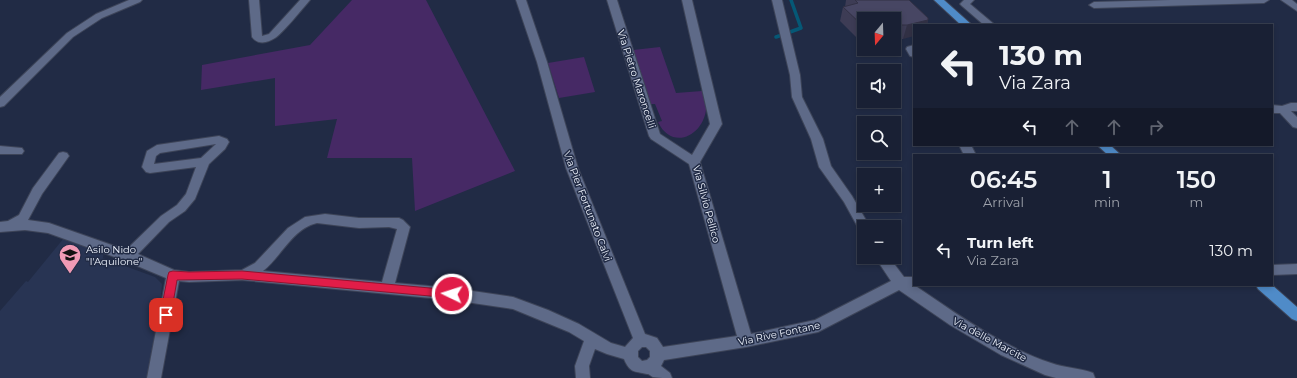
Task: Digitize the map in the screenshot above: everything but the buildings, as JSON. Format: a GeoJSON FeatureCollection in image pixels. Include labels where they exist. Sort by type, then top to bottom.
{"type":"FeatureCollection","features":[{"type":"Feature","properties":{"kind":"main road"},"geometry":{"type":"LineString","coordinates":[[938,1],[966,24]]}},
{"type":"Feature","properties":{"kind":"main road"},"geometry":{"type":"LineString","coordinates":[[1104,146],[1114,154]]}},
{"type":"Feature","properties":{"kind":"main road"},"geometry":{"type":"LineString","coordinates":[[1264,286],[1297,315]]}},
{"type":"Feature","properties":{"kind":"street"},"geometry":{"type":"LineString","coordinates":[[0,103],[70,35],[99,16],[137,0]]}},
{"type":"Feature","properties":{"kind":"street"},"geometry":{"type":"LineString","coordinates":[[254,0],[258,37],[261,40],[272,36],[306,0]]}},
{"type":"Feature","properties":{"kind":"street","name":"Via Pier Fortunato Calvi"},"geometry":{"type":"LineString","coordinates":[[522,0],[542,62],[572,168],[641,342]]}},
{"type":"Feature","properties":{"kind":"street","name":"Via Pietro Maroncelli"},"geometry":{"type":"LineString","coordinates":[[612,0],[655,136],[694,162]]}},
{"type":"Feature","properties":{"kind":"street","name":"Via Silvio Pellico"},"geometry":{"type":"LineString","coordinates":[[687,0],[716,124],[694,162],[746,341]]}},
{"type":"Feature","properties":{"kind":"street"},"geometry":{"type":"LineString","coordinates":[[777,0],[795,75],[797,97],[817,139],[825,167],[848,199],[860,220]]}},
{"type":"Feature","properties":{"kind":"street"},"geometry":{"type":"LineString","coordinates":[[969,0],[965,4],[989,24]]}},
{"type":"Feature","properties":{"kind":"street"},"geometry":{"type":"LineString","coordinates":[[1094,4],[1264,0]]}},
{"type":"Feature","properties":{"kind":"street"},"geometry":{"type":"LineString","coordinates":[[1286,0],[1297,8]]}},
{"type":"Feature","properties":{"kind":"street"},"geometry":{"type":"LineString","coordinates":[[1278,110],[1297,107]]}},
{"type":"Feature","properties":{"kind":"street"},"geometry":{"type":"LineString","coordinates":[[1278,110],[1297,124]]}},
{"type":"Feature","properties":{"kind":"street"},"geometry":{"type":"LineString","coordinates":[[128,256],[186,202],[191,196],[204,162],[221,146],[223,142],[219,140],[157,149],[151,154],[148,167],[154,170],[204,162]]}},
{"type":"Feature","properties":{"kind":"street"},"geometry":{"type":"LineString","coordinates":[[0,150],[18,151]]}},
{"type":"Feature","properties":{"kind":"street"},"geometry":{"type":"LineString","coordinates":[[5,227],[23,218],[37,191],[63,156]]}},
{"type":"Feature","properties":{"kind":"street"},"geometry":{"type":"LineString","coordinates":[[242,275],[259,268],[292,232],[310,220],[327,218],[356,223],[399,223],[404,227],[404,230],[387,289]]}},
{"type":"Feature","properties":{"kind":"street"},"geometry":{"type":"LineString","coordinates":[[5,227],[31,225],[49,228],[128,256],[173,275],[189,277],[242,275],[452,294],[513,303],[543,314],[592,338],[607,348],[629,354]]}},
{"type":"Feature","properties":{"kind":"street"},"geometry":{"type":"LineString","coordinates":[[889,264],[907,283]]}},
{"type":"Feature","properties":{"kind":"street"},"geometry":{"type":"LineString","coordinates":[[1273,270],[1297,269]]}},
{"type":"Feature","properties":{"kind":"street"},"geometry":{"type":"LineString","coordinates":[[154,378],[173,275]]}},
{"type":"Feature","properties":{"kind":"street","name":"Via Rive Fontane"},"geometry":{"type":"LineString","coordinates":[[658,354],[746,341],[818,326],[907,283]]}},
{"type":"Feature","properties":{"kind":"street","name":"Via delle Marcite"},"geometry":{"type":"LineString","coordinates":[[907,283],[954,321],[1006,350],[1050,370],[1088,378]]}},
{"type":"Feature","properties":{"kind":"street"},"geometry":{"type":"LineString","coordinates":[[583,378],[582,366],[592,338]]}},
{"type":"Feature","properties":{"kind":"street"},"geometry":{"type":"LineString","coordinates":[[641,342],[651,343],[657,350],[658,354],[656,361],[649,366],[644,367],[635,365],[629,354],[633,346],[641,342]]}},
{"type":"Feature","properties":{"kind":"street"},"geometry":{"type":"LineString","coordinates":[[649,366],[665,378]]}},
{"type":"Feature","properties":{"kind":"shaded area"},"geometry":{"type":"Polygon","coordinates":[[[352,0],[426,0],[515,171],[415,211],[412,158],[327,158],[337,119],[275,126],[275,78],[201,90],[202,65],[310,45],[352,0]]]}},
{"type":"Feature","properties":{"kind":"shaded area"},"geometry":{"type":"Polygon","coordinates":[[[660,47],[676,93],[702,91],[704,98],[706,98],[706,110],[703,121],[690,135],[681,138],[673,137],[665,132],[658,122],[662,121],[655,104],[651,104],[633,50],[660,47]]]}},
{"type":"Feature","properties":{"kind":"shaded area"},"geometry":{"type":"Polygon","coordinates":[[[584,57],[595,92],[559,98],[548,63],[584,57]]]}},
{"type":"Feature","properties":{"kind":"shaded area"},"geometry":{"type":"Polygon","coordinates":[[[64,238],[104,252],[103,258],[155,277],[162,284],[159,319],[149,378],[0,378],[0,311],[26,281],[28,282],[64,238]]]}},
{"type":"Feature","properties":{"kind":"waterway"},"geometry":{"type":"LineString","coordinates":[[790,32],[801,28],[791,0]]}},
{"type":"Feature","properties":{"kind":"waterway"},"geometry":{"type":"LineString","coordinates":[[776,37],[782,35]]}},
{"type":"Feature","properties":{"kind":"place","name":"Asilo Nido \"l'Aquilone\""},"geometry":{"type":"Point","coordinates":[70,274]}},
{"type":"Feature","properties":{"kind":"route"},"geometry":{"type":"LineString","coordinates":[[166,315],[173,275],[189,277],[242,275],[452,294]]}}]}
